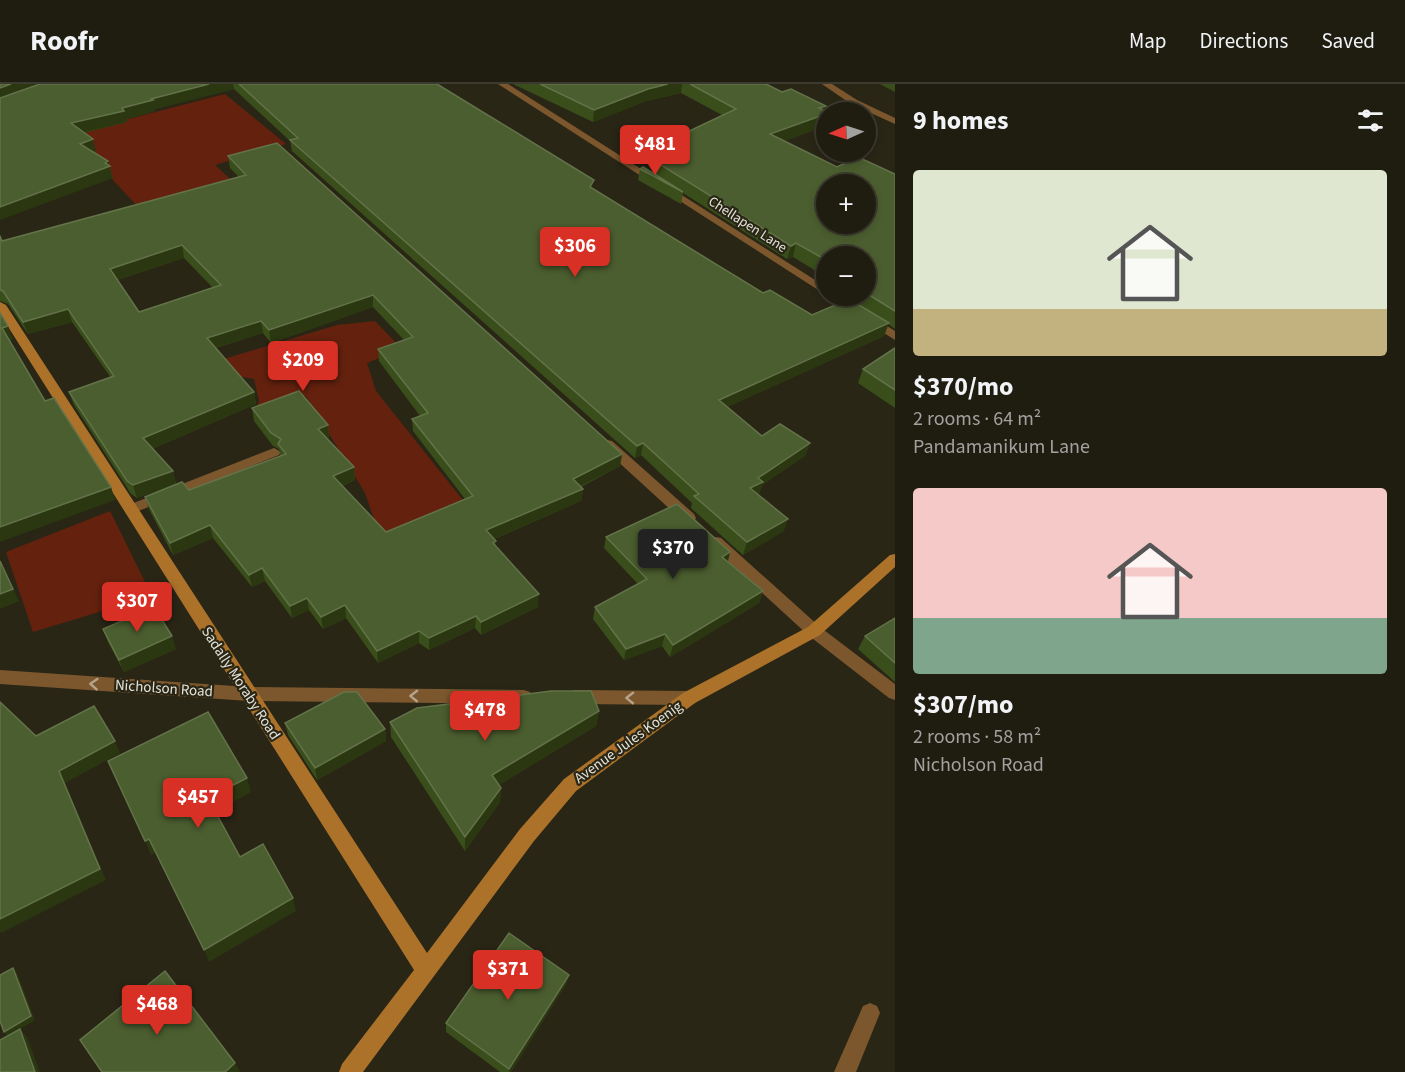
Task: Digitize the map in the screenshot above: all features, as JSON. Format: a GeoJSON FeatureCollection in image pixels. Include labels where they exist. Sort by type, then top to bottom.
{"type":"FeatureCollection","features":[{"type":"Feature","properties":{"kind":"street","name":"Chellapen Lane"},"geometry":{"type":"LineString","coordinates":[[502,84],[816,286]]}},
{"type":"Feature","properties":{"kind":"street"},"geometry":{"type":"LineString","coordinates":[[826,84],[854,102],[895,121]]}},
{"type":"Feature","properties":{"kind":"street","name":"Sadally Moraby Road"},"geometry":{"type":"LineString","coordinates":[[0,305],[425,969]]}},
{"type":"Feature","properties":{"kind":"street"},"geometry":{"type":"LineString","coordinates":[[848,306],[895,336]]}},
{"type":"Feature","properties":{"kind":"street"},"geometry":{"type":"LineString","coordinates":[[593,432],[814,631],[895,693]]}},
{"type":"Feature","properties":{"kind":"street"},"geometry":{"type":"LineString","coordinates":[[131,509],[274,452]]}},
{"type":"Feature","properties":{"kind":"street","name":"Avenue Jules Koenig"},"geometry":{"type":"LineString","coordinates":[[350,1072],[527,835],[570,785],[689,698],[814,631],[892,564]]}},
{"type":"Feature","properties":{"kind":"street","name":"Nicholson Road"},"geometry":{"type":"LineString","coordinates":[[0,677],[249,694],[689,698]]}},
{"type":"Feature","properties":{"kind":"street"},"geometry":{"type":"LineString","coordinates":[[845,1072],[870,1013]]}},
{"type":"Feature","properties":{"kind":"shaded area"},"geometry":{"type":"Polygon","coordinates":[[[225,94],[286,144],[215,165],[240,188],[139,208],[70,134],[225,94]]]}},
{"type":"Feature","properties":{"kind":"shaded area"},"geometry":{"type":"Polygon","coordinates":[[[375,321],[402,349],[367,363],[376,391],[466,504],[391,538],[375,522],[365,493],[306,396],[254,413],[259,401],[254,379],[232,375],[224,359],[337,325],[375,321]]]}},
{"type":"Feature","properties":{"kind":"shaded area"},"geometry":{"type":"Polygon","coordinates":[[[110,511],[152,596],[33,632],[6,552],[110,511]]]}},
{"type":"Feature","properties":{"kind":"building"},"geometry":{"type":"Polygon","coordinates":[[[40,84],[209,84],[122,108],[124,111],[71,123],[93,139],[80,144],[108,161],[105,163],[110,166],[0,207],[0,98],[40,84]]]}},
{"type":"Feature","properties":{"kind":"building"},"geometry":{"type":"Polygon","coordinates":[[[239,84],[437,84],[594,180],[590,187],[763,293],[770,290],[812,315],[833,306],[861,306],[889,323],[719,400],[762,436],[780,424],[810,443],[758,478],[763,482],[750,488],[788,519],[747,542],[694,496],[699,494],[643,443],[637,446],[290,140],[298,138],[239,84]]]}},
{"type":"Feature","properties":{"kind":"building"},"geometry":{"type":"Polygon","coordinates":[[[540,84],[668,84],[648,89],[594,110],[540,84]]]}},
{"type":"Feature","properties":{"kind":"building"},"geometry":{"type":"Polygon","coordinates":[[[690,84],[766,84],[782,92],[791,89],[818,102],[816,118],[770,134],[816,157],[816,162],[827,162],[837,167],[848,162],[869,162],[895,174],[895,311],[876,299],[876,246],[816,246],[816,254],[796,243],[791,246],[656,162],[684,152],[664,143],[736,109],[690,84]]]}},
{"type":"Feature","properties":{"kind":"building"},"geometry":{"type":"Polygon","coordinates":[[[277,143],[622,454],[573,479],[583,489],[486,530],[496,541],[493,543],[539,594],[481,622],[476,616],[429,638],[419,631],[377,651],[345,605],[321,617],[307,598],[290,606],[262,568],[249,575],[210,525],[170,543],[145,497],[182,482],[189,490],[286,454],[278,444],[281,439],[271,433],[252,408],[299,391],[328,425],[318,429],[354,467],[333,476],[386,532],[473,496],[412,419],[428,413],[378,349],[413,337],[373,295],[269,330],[261,321],[207,338],[254,392],[143,438],[173,471],[133,485],[127,481],[69,392],[114,376],[68,309],[23,322],[3,291],[0,290],[0,236],[2,241],[246,175],[228,156],[277,143]],[[182,245],[110,269],[139,312],[221,285],[182,245]]]}},
{"type":"Feature","properties":{"kind":"building"},"geometry":{"type":"Polygon","coordinates":[[[643,167],[683,192],[640,169],[643,167]]]}},
{"type":"Feature","properties":{"kind":"building"},"geometry":{"type":"Polygon","coordinates":[[[0,313],[8,326],[2,328],[45,401],[54,398],[111,487],[0,527],[0,313]]]}},
{"type":"Feature","properties":{"kind":"building"},"geometry":{"type":"Polygon","coordinates":[[[895,348],[895,390],[863,369],[895,348]]]}},
{"type":"Feature","properties":{"kind":"building"},"geometry":{"type":"Polygon","coordinates":[[[677,504],[730,552],[722,557],[763,591],[673,645],[665,634],[626,649],[595,607],[647,579],[606,537],[677,504]]]}},
{"type":"Feature","properties":{"kind":"building"},"geometry":{"type":"Polygon","coordinates":[[[0,561],[13,589],[0,594],[0,561]]]}},
{"type":"Feature","properties":{"kind":"building"},"geometry":{"type":"Polygon","coordinates":[[[154,607],[172,636],[119,660],[103,629],[154,607]]]}},
{"type":"Feature","properties":{"kind":"building"},"geometry":{"type":"Polygon","coordinates":[[[895,618],[895,663],[865,636],[895,618]]]}},
{"type":"Feature","properties":{"kind":"building"},"geometry":{"type":"Polygon","coordinates":[[[551,691],[591,691],[599,711],[492,775],[501,788],[465,837],[390,722],[417,708],[551,691]]]}},
{"type":"Feature","properties":{"kind":"building"},"geometry":{"type":"Polygon","coordinates":[[[344,692],[357,692],[385,729],[315,768],[285,723],[344,692]]]}},
{"type":"Feature","properties":{"kind":"building"},"geometry":{"type":"Polygon","coordinates":[[[0,702],[36,736],[94,706],[115,741],[59,771],[100,869],[0,919],[0,702]]]}},
{"type":"Feature","properties":{"kind":"building"},"geometry":{"type":"Polygon","coordinates":[[[208,712],[247,778],[208,798],[240,857],[263,844],[293,898],[204,950],[149,839],[145,841],[108,761],[208,712]]]}},
{"type":"Feature","properties":{"kind":"building"},"geometry":{"type":"Polygon","coordinates":[[[509,933],[569,975],[509,1069],[446,1023],[509,933]]]}},
{"type":"Feature","properties":{"kind":"building"},"geometry":{"type":"Polygon","coordinates":[[[13,968],[31,1016],[4,1032],[0,1021],[0,975],[13,968]]]}},
{"type":"Feature","properties":{"kind":"building"},"geometry":{"type":"Polygon","coordinates":[[[165,971],[235,1063],[225,1072],[102,1072],[80,1040],[165,971]]]}},
{"type":"Feature","properties":{"kind":"building"},"geometry":{"type":"Polygon","coordinates":[[[20,1029],[35,1072],[0,1072],[0,1040],[20,1029]]]}}]}
